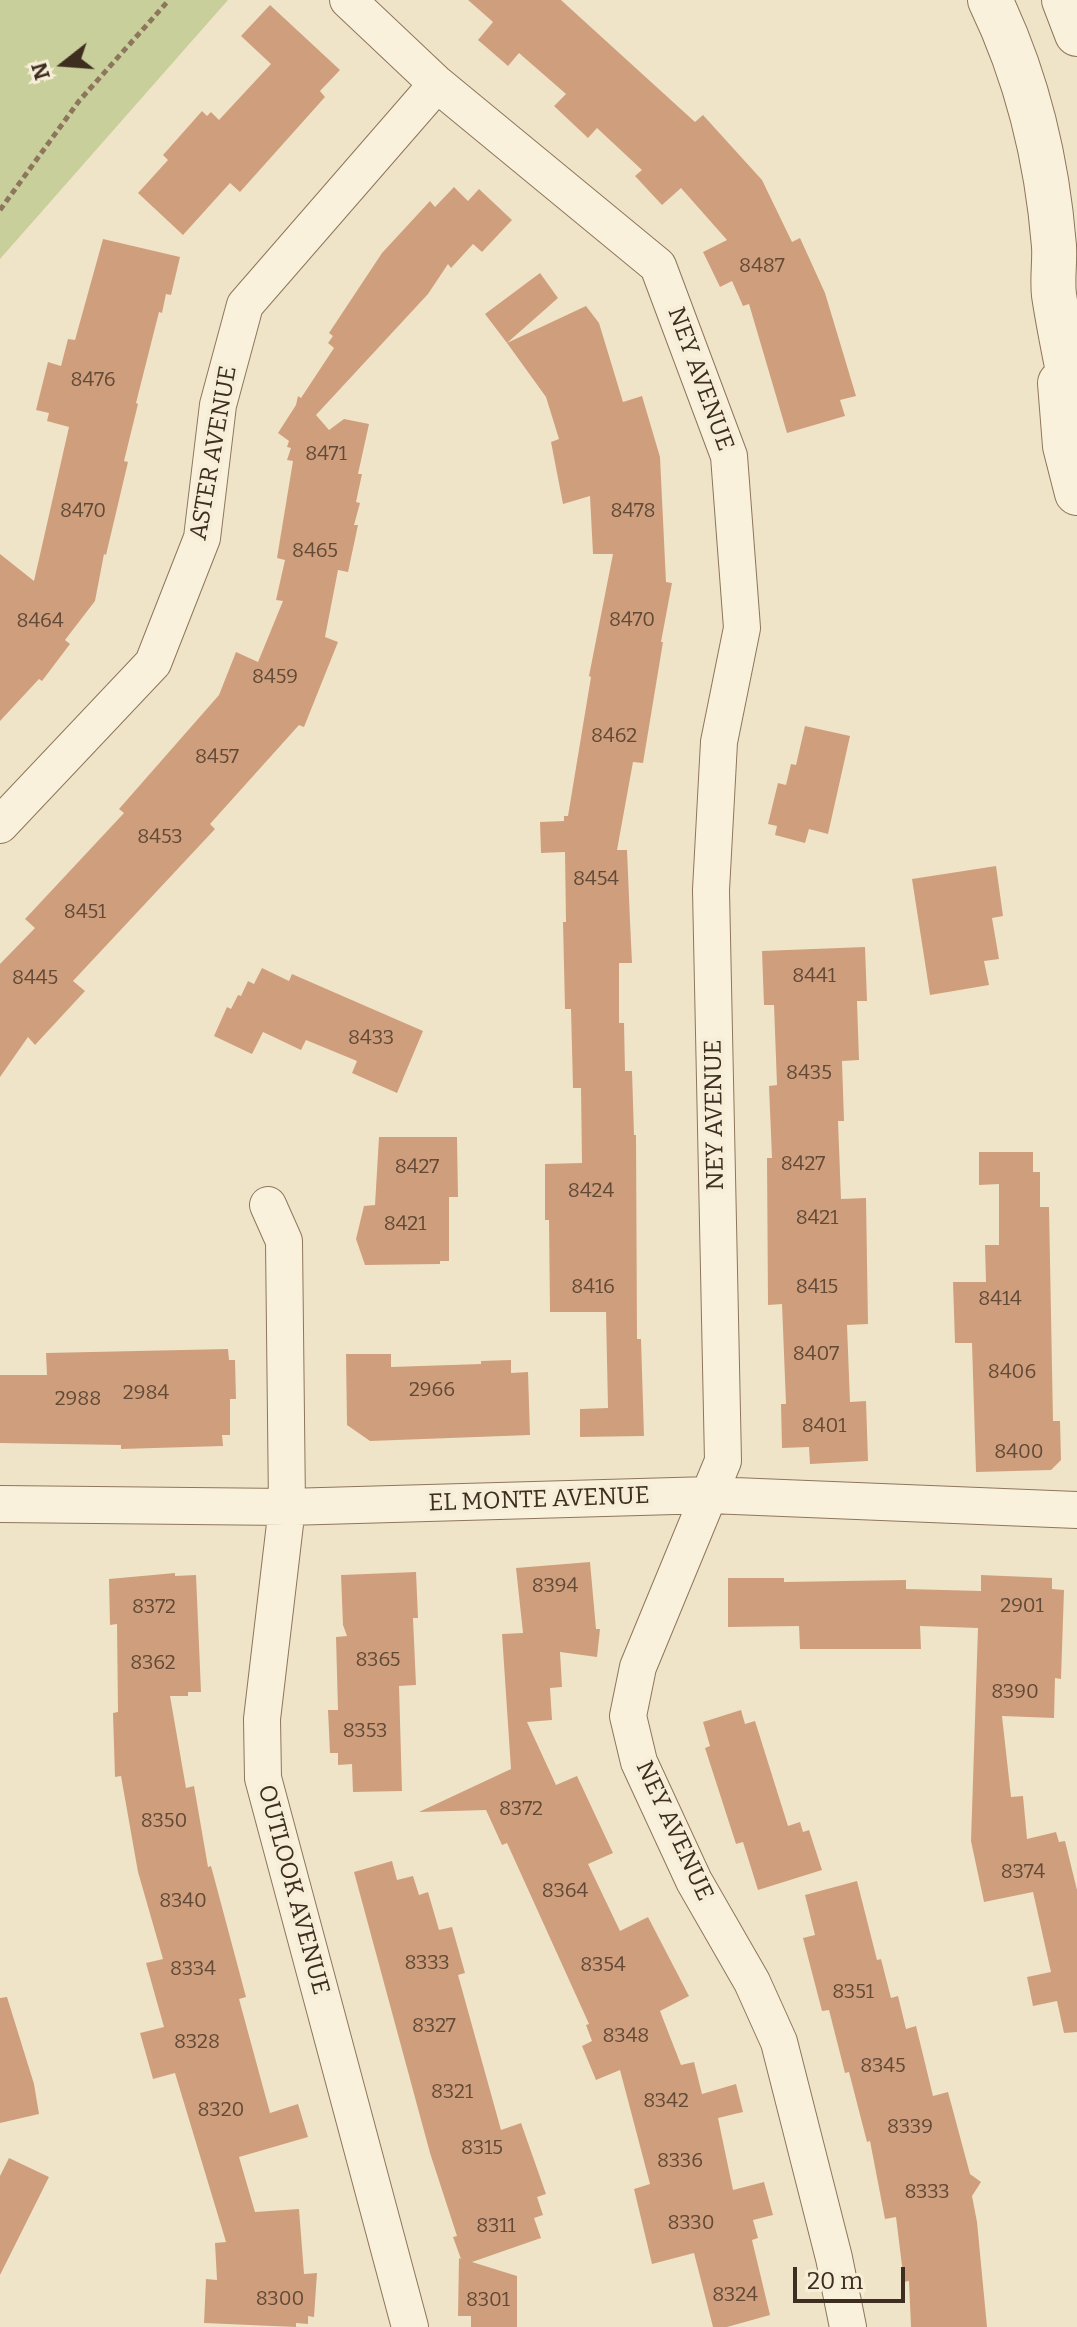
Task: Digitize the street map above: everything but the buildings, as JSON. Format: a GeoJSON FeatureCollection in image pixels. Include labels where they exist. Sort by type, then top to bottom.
{"type":"FeatureCollection","features":[{"type":"Feature","properties":{"kind":"street","name":"NEY AVENUE"},"geometry":{"type":"LineString","coordinates":[[348,0],[437,84],[658,266],[729,456],[742,628],[719,742],[711,890],[723,1461],[638,1667],[628,1716],[639,1762],[694,1881],[752,1982],[779,2042],[834,2258],[848,2327]]}},
{"type":"Feature","properties":{"kind":"street"},"geometry":{"type":"LineString","coordinates":[[990,0],[1030,102],[1046,175],[1054,249],[1054,293],[1065,446],[1077,493]]}},
{"type":"Feature","properties":{"kind":"street"},"geometry":{"type":"LineString","coordinates":[[1064,0],[1077,34]]}},
{"type":"Feature","properties":{"kind":"street","name":"ASTER AVENUE"},"geometry":{"type":"LineString","coordinates":[[0,825],[153,663],[202,538],[218,405],[245,305],[437,84]]}},
{"type":"Feature","properties":{"kind":"street"},"geometry":{"type":"LineString","coordinates":[[1054,293],[1077,415]]}},
{"type":"Feature","properties":{"kind":"street","name":"OUTLOOK AVENUE"},"geometry":{"type":"LineString","coordinates":[[268,1205],[284,1241],[287,1507],[262,1719],[263,1778],[410,2327]]}},
{"type":"Feature","properties":{"kind":"street","name":"EL MONTE AVENUE"},"geometry":{"type":"LineString","coordinates":[[0,1504],[287,1507],[710,1495],[1077,1510]]}},
{"type":"Feature","properties":{"kind":"path"},"geometry":{"type":"LineString","coordinates":[[0,210],[79,101],[169,0]]}},
{"type":"Feature","properties":{"kind":"green space"},"geometry":{"type":"Polygon","coordinates":[[[0,0],[228,0],[0,259],[0,0]]]}}]}
